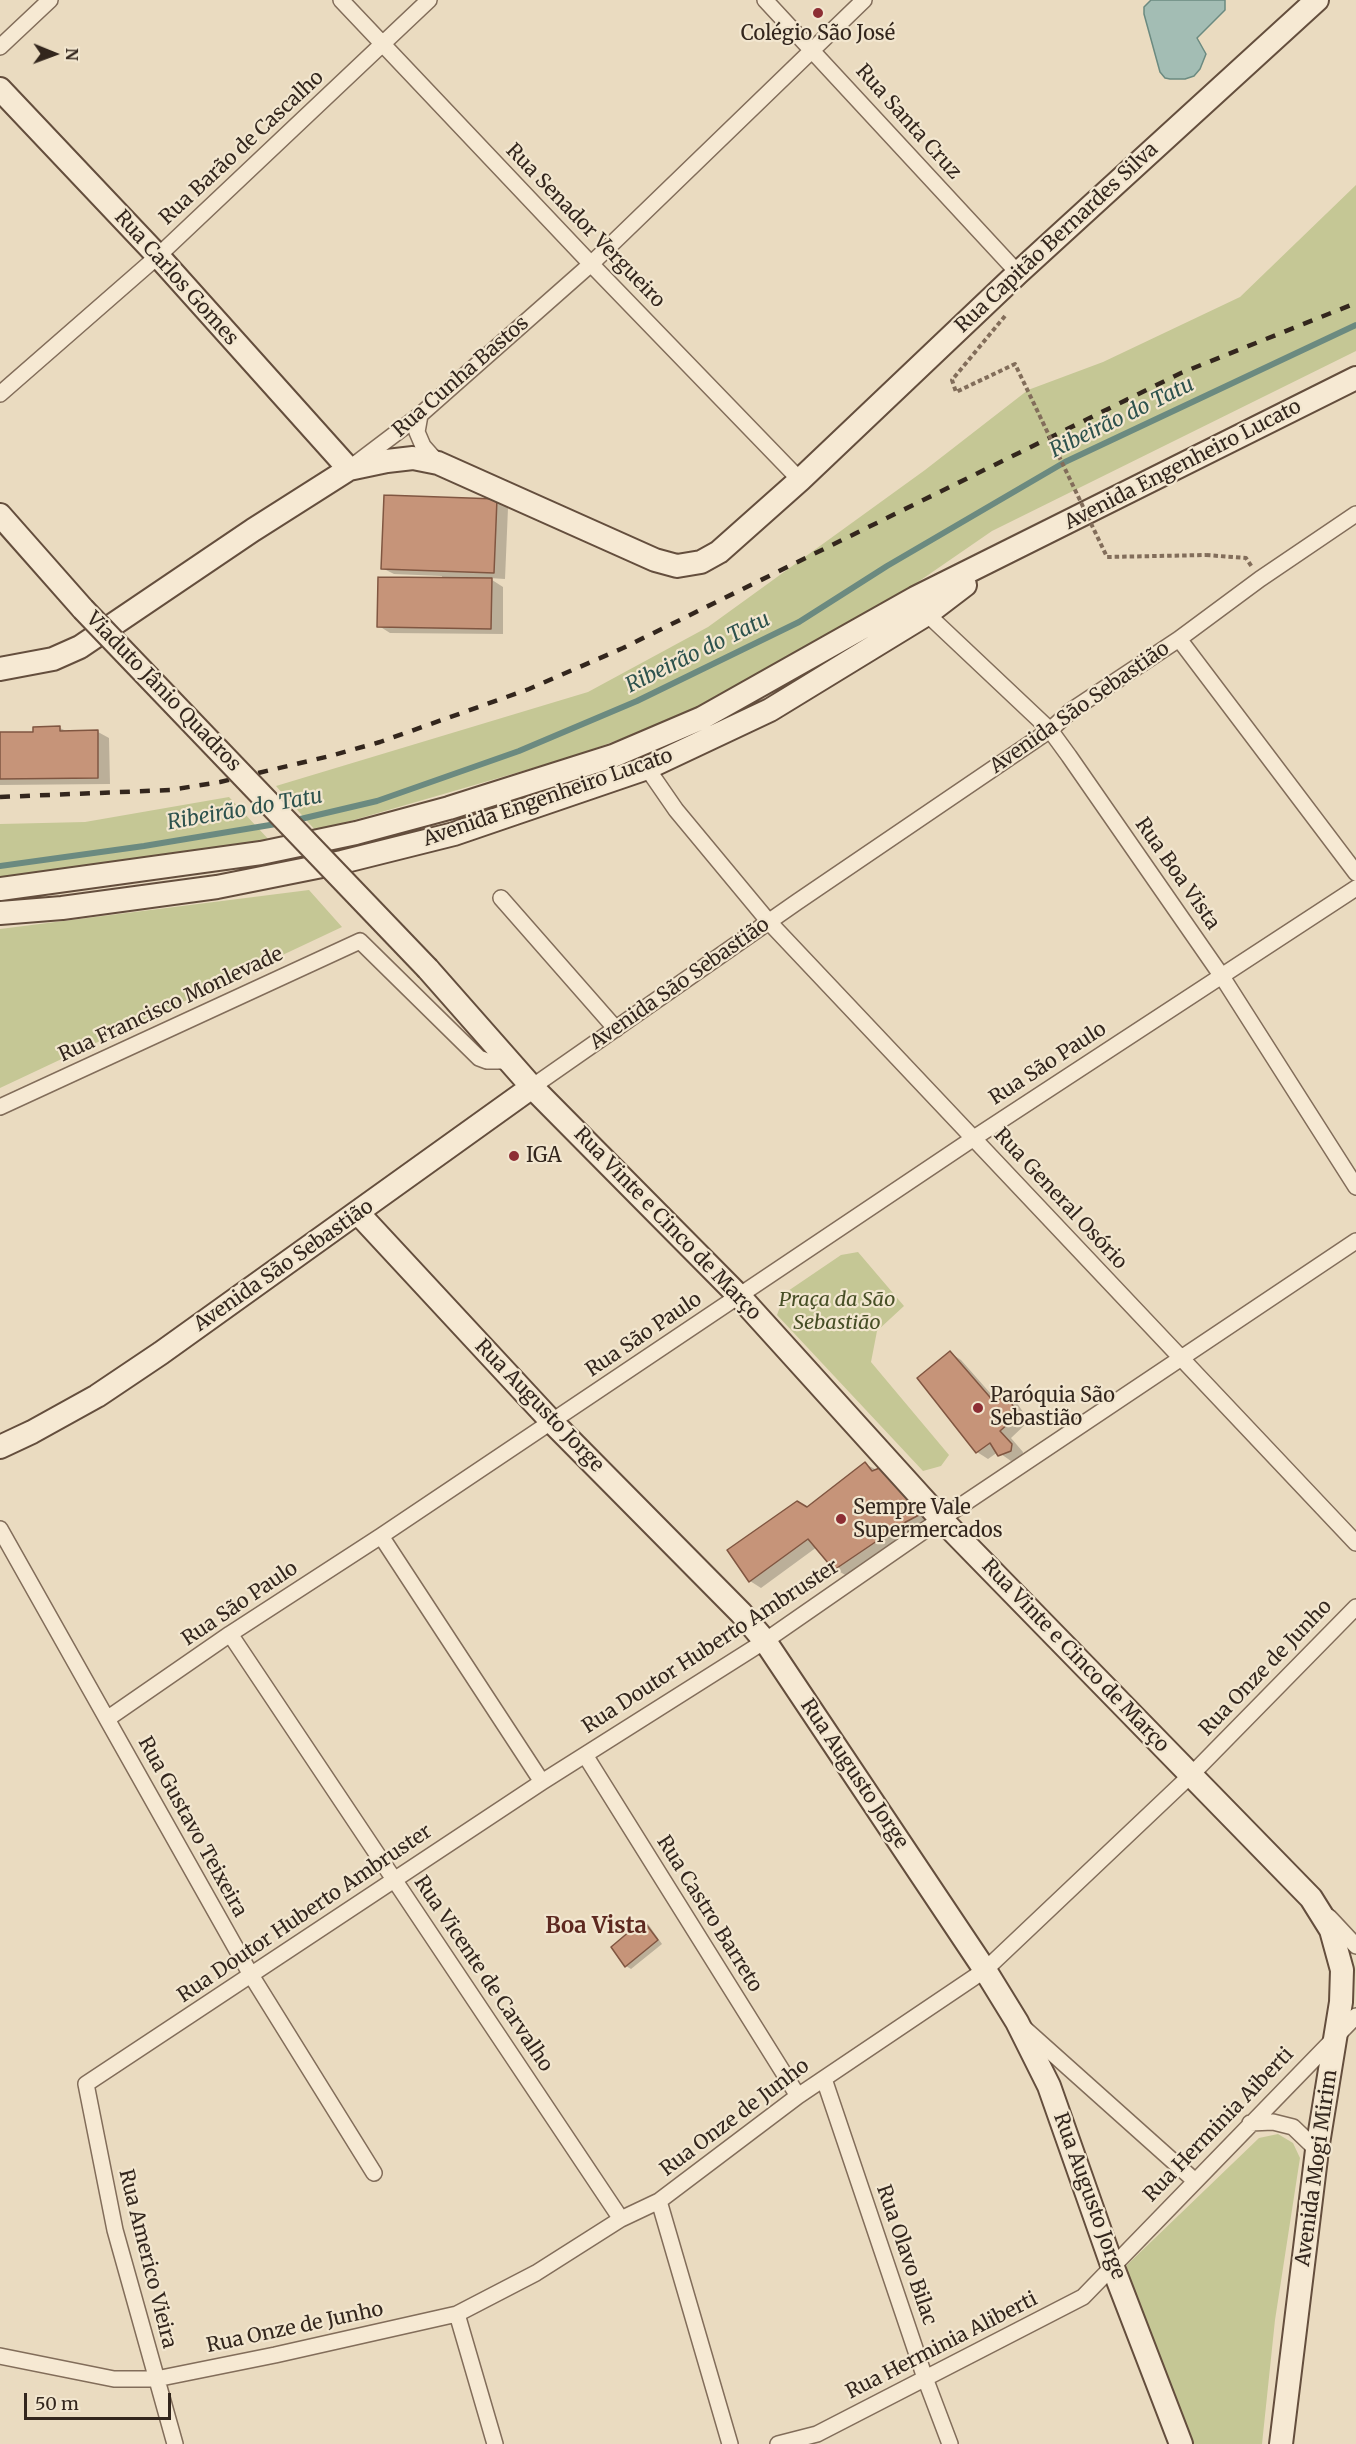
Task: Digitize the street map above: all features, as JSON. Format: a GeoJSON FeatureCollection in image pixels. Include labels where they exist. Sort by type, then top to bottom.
{"type":"FeatureCollection","features":[{"type":"Feature","properties":{"kind":"main road","name":"Rua Capitão Bernardes Silva"},"geometry":{"type":"LineString","coordinates":[[349,469],[413,458],[438,463],[655,560],[677,566],[701,562],[719,552],[800,480],[1018,273],[1317,0]]}},
{"type":"Feature","properties":{"kind":"main road","name":"Rua Carlos Gomes"},"geometry":{"type":"LineString","coordinates":[[0,89],[158,256],[349,469]]}},
{"type":"Feature","properties":{"kind":"main road","name":"Avenida Engenheiro Lucato"},"geometry":{"type":"LineString","coordinates":[[0,889],[261,853],[356,833],[549,778],[613,756],[702,718],[921,606],[1010,552],[1356,378]]}},
{"type":"Feature","properties":{"kind":"main road","name":"Rua Cunha Bastos"},"geometry":{"type":"LineString","coordinates":[[0,669],[53,659],[80,647],[253,530],[349,469]]}},
{"type":"Feature","properties":{"kind":"main road","name":"Viaduto Jânio Quadros"},"geometry":{"type":"LineString","coordinates":[[0,515],[83,609],[428,969]]}},
{"type":"Feature","properties":{"kind":"main road","name":"Avenida Engenheiro Lucato"},"geometry":{"type":"LineString","coordinates":[[0,913],[62,908],[217,887],[342,862],[454,834],[647,768],[770,710],[845,662],[921,606]]}},
{"type":"Feature","properties":{"kind":"main road"},"geometry":{"type":"LineString","coordinates":[[647,768],[650,758],[658,747],[702,718]]}},
{"type":"Feature","properties":{"kind":"main road","name":"Rua Vinte e Cinco de Março"},"geometry":{"type":"LineString","coordinates":[[428,969],[532,1087],[740,1297],[941,1519],[1311,1898]]}},
{"type":"Feature","properties":{"kind":"main road","name":"Avenida São Sebastião"},"geometry":{"type":"LineString","coordinates":[[0,1447],[97,1396],[358,1213],[532,1087]]}},
{"type":"Feature","properties":{"kind":"main road","name":"Rua Augusto Jorge"},"geometry":{"type":"LineString","coordinates":[[358,1213],[552,1422],[741,1613],[765,1641],[985,1970],[1017,2022],[1050,2086],[1112,2265],[1181,2444]]}},
{"type":"Feature","properties":{"kind":"main road","name":"Avenida Mogi Mirim"},"geometry":{"type":"LineString","coordinates":[[1281,2444],[1317,2150],[1338,2034],[1342,1970],[1331,1930],[1311,1898]]}},
{"type":"Feature","properties":{"kind":"street"},"geometry":{"type":"LineString","coordinates":[[0,47],[50,0]]}},
{"type":"Feature","properties":{"kind":"street","name":"Rua Senador Vergueiro"},"geometry":{"type":"LineString","coordinates":[[341,0],[800,480]]}},
{"type":"Feature","properties":{"kind":"street","name":"Rua Barão de Cascalho"},"geometry":{"type":"LineString","coordinates":[[0,394],[158,256],[429,0]]}},
{"type":"Feature","properties":{"kind":"street","name":"Rua Santa Cruz"},"geometry":{"type":"LineString","coordinates":[[765,0],[1018,273]]}},
{"type":"Feature","properties":{"kind":"street","name":"Rua Cunha Bastos"},"geometry":{"type":"LineString","coordinates":[[349,469],[420,415],[591,264],[864,0]]}},
{"type":"Feature","properties":{"kind":"street"},"geometry":{"type":"LineString","coordinates":[[420,415],[417,432],[423,446],[438,463]]}},
{"type":"Feature","properties":{"kind":"street","name":"Avenida São Sebastião"},"geometry":{"type":"LineString","coordinates":[[532,1087],[1050,730],[1072,710],[1179,639],[1260,579],[1356,514]]}},
{"type":"Feature","properties":{"kind":"street","name":"Rua Boa Vista"},"geometry":{"type":"LineString","coordinates":[[921,606],[1050,730],[1221,975],[1356,1187]]}},
{"type":"Feature","properties":{"kind":"street"},"geometry":{"type":"LineString","coordinates":[[1179,639],[1356,873]]}},
{"type":"Feature","properties":{"kind":"street","name":"Rua General Osório"},"geometry":{"type":"LineString","coordinates":[[647,768],[676,810],[769,922],[1356,1543]]}},
{"type":"Feature","properties":{"kind":"street","name":"Rua São Paulo"},"geometry":{"type":"LineString","coordinates":[[107,1719],[230,1634],[740,1297],[974,1138],[1356,888]]}},
{"type":"Feature","properties":{"kind":"street"},"geometry":{"type":"LineString","coordinates":[[501,898],[616,1029]]}},
{"type":"Feature","properties":{"kind":"street","name":"Rua Francisco Monlevade"},"geometry":{"type":"LineString","coordinates":[[0,1107],[360,941],[478,1058],[487,1061],[509,1060]]}},
{"type":"Feature","properties":{"kind":"street","name":"Rua Doutor Huberto Ambruster"},"geometry":{"type":"LineString","coordinates":[[86,2084],[542,1782],[765,1641],[941,1519],[1356,1241]]}},
{"type":"Feature","properties":{"kind":"street","name":"Rua Gustavo Teixeira"},"geometry":{"type":"LineString","coordinates":[[0,1529],[251,1975],[374,2173]]}},
{"type":"Feature","properties":{"kind":"street"},"geometry":{"type":"LineString","coordinates":[[381,1536],[542,1782]]}},
{"type":"Feature","properties":{"kind":"street","name":"Rua Onze de Junho"},"geometry":{"type":"LineString","coordinates":[[0,2356],[114,2379],[156,2379],[457,2314],[537,2273],[621,2219],[659,2201],[798,2096],[985,1970],[1192,1774],[1356,1606]]}},
{"type":"Feature","properties":{"kind":"street","name":"Rua Vicente de Carvalho"},"geometry":{"type":"LineString","coordinates":[[230,1634],[621,2219]]}},
{"type":"Feature","properties":{"kind":"street","name":"Rua Castro Barreto"},"geometry":{"type":"LineString","coordinates":[[585,1755],[798,2096]]}},
{"type":"Feature","properties":{"kind":"street","name":"Rua Vinte e Cinco de Março"},"geometry":{"type":"LineString","coordinates":[[1311,1898],[1356,1946]]}},
{"type":"Feature","properties":{"kind":"street","name":"Rua Herminia Aiberti"},"geometry":{"type":"LineString","coordinates":[[1112,2265],[1356,2016]]}},
{"type":"Feature","properties":{"kind":"street"},"geometry":{"type":"LineString","coordinates":[[1017,2022],[1194,2180]]}},
{"type":"Feature","properties":{"kind":"street","name":"Rua Olavo Bilac"},"geometry":{"type":"LineString","coordinates":[[824,2079],[925,2378],[950,2444]]}},
{"type":"Feature","properties":{"kind":"street","name":"Rua Americo Vieira"},"geometry":{"type":"LineString","coordinates":[[86,2084],[115,2230],[175,2444]]}},
{"type":"Feature","properties":{"kind":"street"},"geometry":{"type":"LineString","coordinates":[[1250,2123],[1273,2122],[1293,2127],[1317,2150]]}},
{"type":"Feature","properties":{"kind":"street"},"geometry":{"type":"LineString","coordinates":[[659,2201],[730,2444]]}},
{"type":"Feature","properties":{"kind":"street","name":"Rua Herminia Aliberti"},"geometry":{"type":"LineString","coordinates":[[778,2444],[817,2434],[1083,2297],[1112,2265]]}},
{"type":"Feature","properties":{"kind":"street"},"geometry":{"type":"LineString","coordinates":[[457,2314],[495,2444]]}},
{"type":"Feature","properties":{"kind":"path"},"geometry":{"type":"LineString","coordinates":[[1005,316],[952,380],[956,392],[1015,364],[1107,557],[1206,555],[1245,558],[1260,579]]}},
{"type":"Feature","properties":{"kind":"green space"},"geometry":{"type":"Polygon","coordinates":[[[1356,185],[1356,351],[992,531],[886,604],[766,673],[676,719],[571,757],[316,831],[276,786],[588,692],[708,627],[925,470],[1028,390],[1103,362],[1240,297],[1356,185]]]}},
{"type":"Feature","properties":{"kind":"green space"},"geometry":{"type":"Polygon","coordinates":[[[229,797],[271,842],[0,882],[0,824],[85,822],[229,797]]]}},
{"type":"Feature","properties":{"kind":"green space"},"geometry":{"type":"Polygon","coordinates":[[[309,890],[342,927],[0,1088],[0,929],[309,890]]]}},
{"type":"Feature","properties":{"kind":"green space","name":"Praça da São Sebastião"},"geometry":{"type":"Polygon","coordinates":[[[858,1252],[904,1306],[877,1331],[871,1362],[949,1455],[941,1466],[923,1471],[777,1315],[785,1293],[841,1255],[858,1252]]]}},
{"type":"Feature","properties":{"kind":"green space"},"geometry":{"type":"Polygon","coordinates":[[[1278,2134],[1293,2143],[1300,2158],[1275,2320],[1262,2444],[1185,2444],[1123,2287],[1127,2265],[1259,2138],[1278,2134]]]}},
{"type":"Feature","properties":{"kind":"water"},"geometry":{"type":"Polygon","coordinates":[[[1151,0],[1225,0],[1225,10],[1197,38],[1206,54],[1200,69],[1194,76],[1185,79],[1170,79],[1165,78],[1160,72],[1144,14],[1144,7],[1151,0]]]}},
{"type":"Feature","properties":{"kind":"building"},"geometry":{"type":"Polygon","coordinates":[[[384,495],[497,499],[494,573],[381,569],[384,495]]]}},
{"type":"Feature","properties":{"kind":"building"},"geometry":{"type":"Polygon","coordinates":[[[378,577],[492,578],[491,629],[377,627],[378,577]]]}},
{"type":"Feature","properties":{"kind":"building"},"geometry":{"type":"Polygon","coordinates":[[[60,726],[60,731],[98,730],[98,778],[0,779],[0,732],[33,732],[33,727],[60,726]]]}},
{"type":"Feature","properties":{"kind":"building","name":"Paróquia São Sebastião"},"geometry":{"type":"Polygon","coordinates":[[[950,1351],[995,1403],[1005,1395],[1019,1414],[1000,1431],[1012,1444],[1011,1451],[998,1456],[990,1443],[976,1453],[917,1378],[950,1351]]]}},
{"type":"Feature","properties":{"kind":"building","name":"Sempre Vale Supermercados"},"geometry":{"type":"Polygon","coordinates":[[[865,1462],[872,1471],[882,1467],[919,1515],[834,1570],[808,1539],[749,1582],[727,1550],[797,1501],[807,1507],[865,1462]]]}},
{"type":"Feature","properties":{"kind":"building"},"geometry":{"type":"Polygon","coordinates":[[[643,1920],[658,1940],[625,1967],[611,1947],[643,1920]]]}},
{"type":"Feature","properties":{"kind":"waterway","name":"Ribeirão do Tatu"},"geometry":{"type":"LineString","coordinates":[[292,821],[377,801],[519,751],[637,701],[799,622],[887,566],[1065,462],[1356,325]]}},
{"type":"Feature","properties":{"kind":"waterway","name":"Ribeirão do Tatu"},"geometry":{"type":"LineString","coordinates":[[0,866],[144,846],[282,823]]}},
{"type":"Feature","properties":{"kind":"railway"},"geometry":{"type":"LineString","coordinates":[[0,797],[170,790],[220,782],[380,742],[529,689],[623,648],[1181,373],[1356,303]]}},
{"type":"Feature","properties":{"kind":"place","name":"Colégio São José"},"geometry":{"type":"Point","coordinates":[818,13]}},
{"type":"Feature","properties":{"kind":"place","name":"IGA"},"geometry":{"type":"Point","coordinates":[514,1156]}},
{"type":"Feature","properties":{"kind":"place","name":"Paróquia São Sebastião"},"geometry":{"type":"Point","coordinates":[978,1408]}},
{"type":"Feature","properties":{"kind":"place","name":"Sempre Vale Supermercados"},"geometry":{"type":"Point","coordinates":[841,1519]}},
{"type":"Feature","properties":{"kind":"district","name":"Boa Vista"},"geometry":{"type":"Point","coordinates":[596,1927]}}]}
